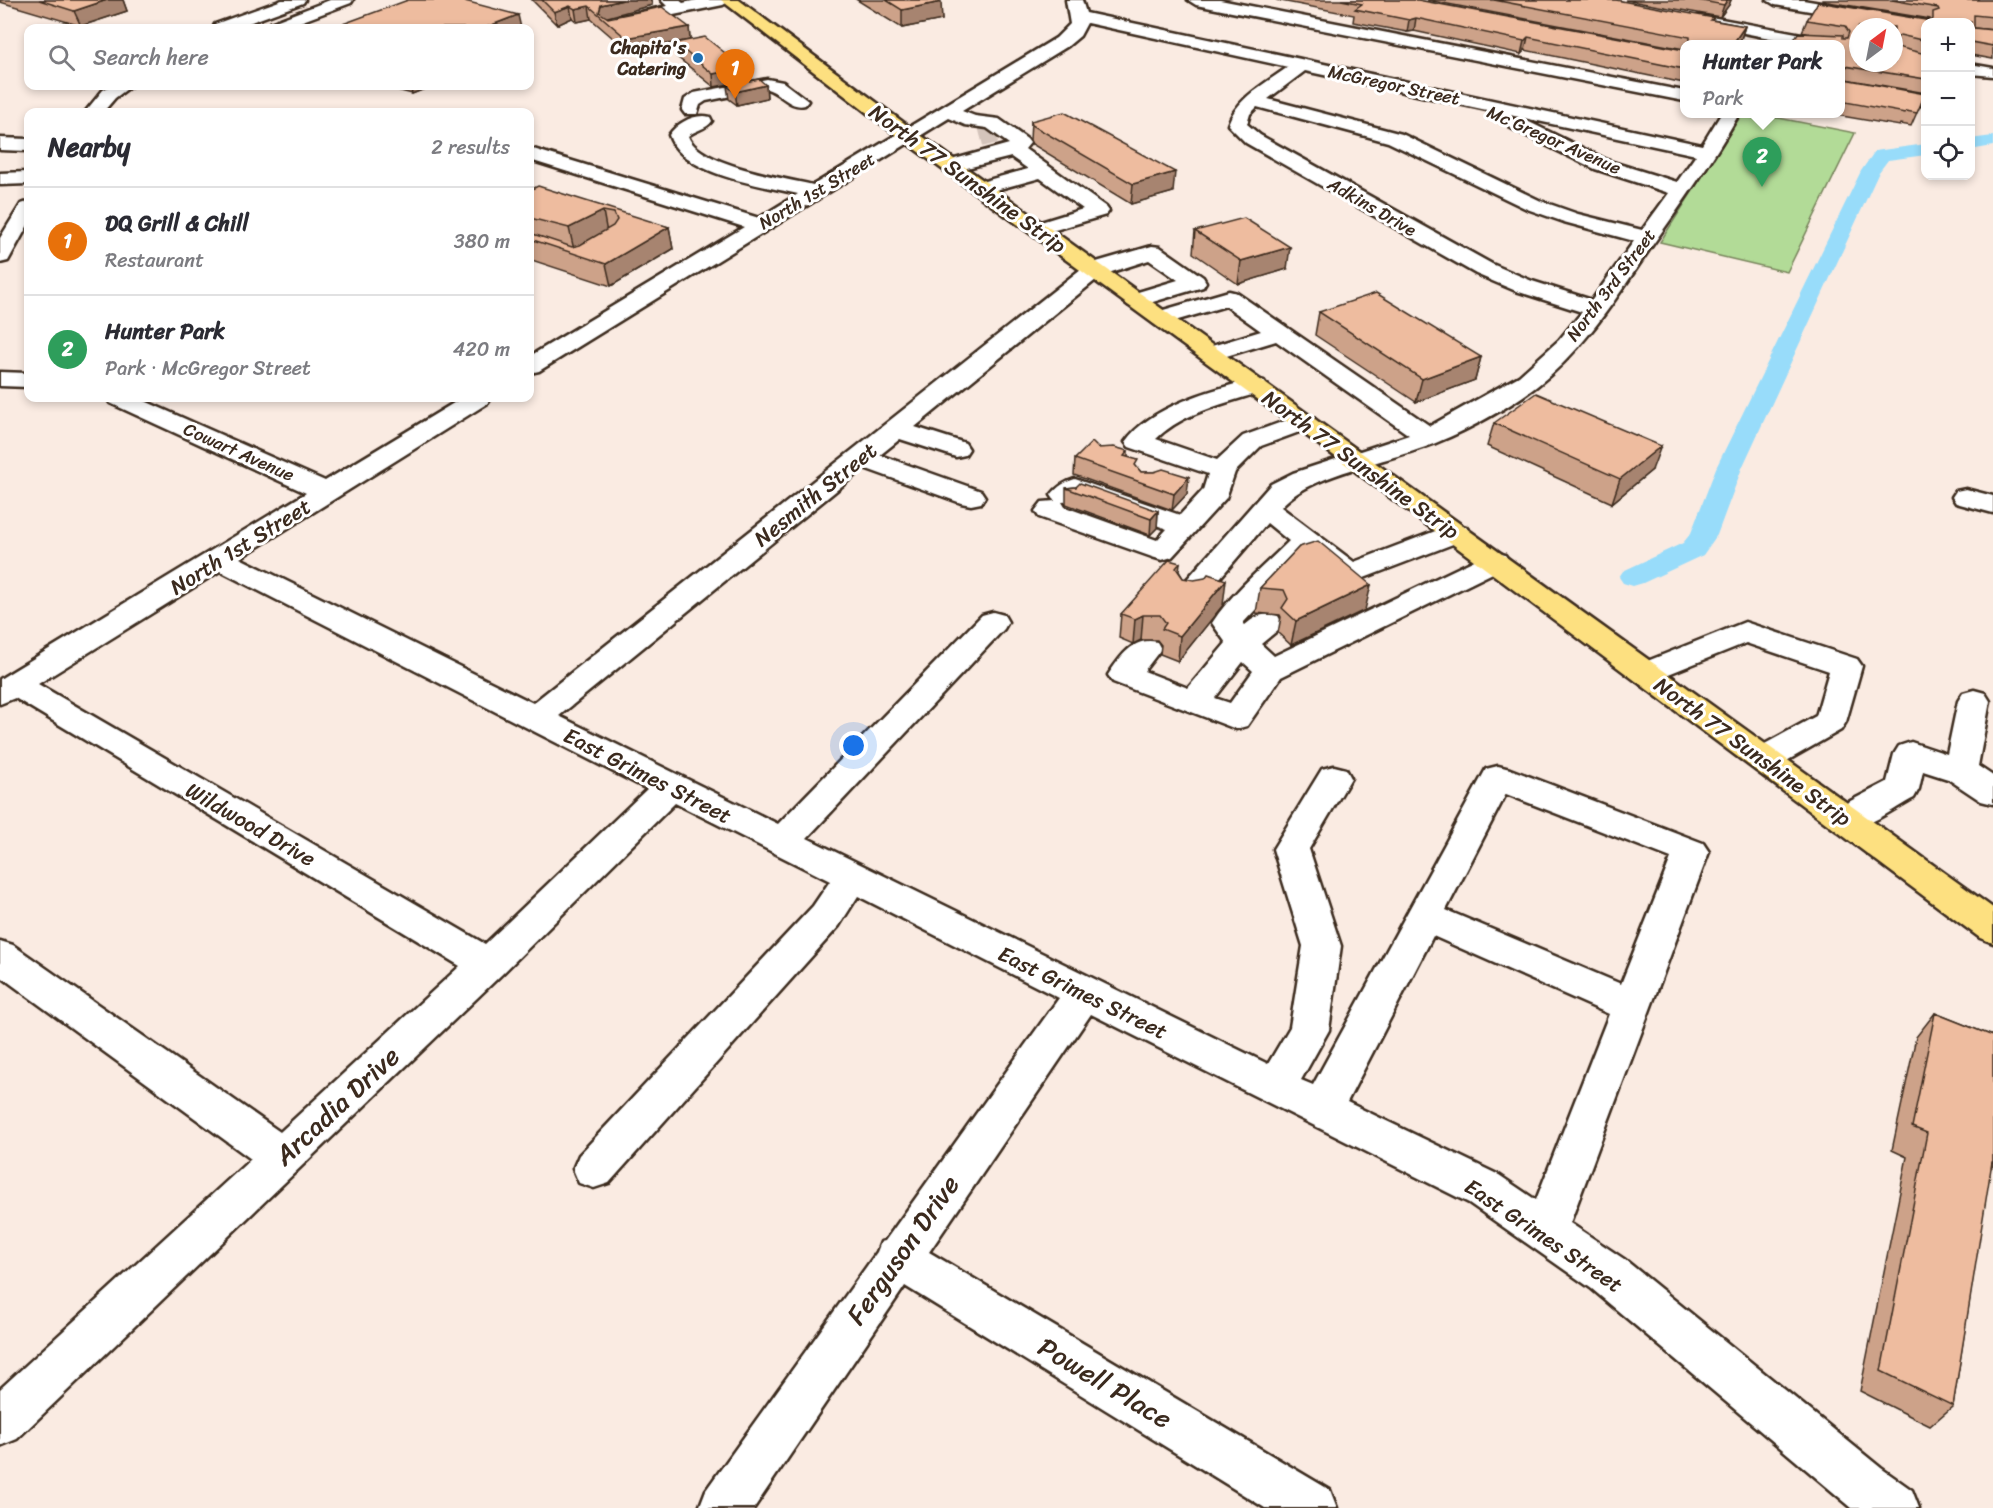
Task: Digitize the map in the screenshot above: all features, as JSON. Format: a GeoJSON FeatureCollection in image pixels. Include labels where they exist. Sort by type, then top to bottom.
{"type":"FeatureCollection","features":[{"type":"Feature","properties":{"kind":"main road","name":"North 77 Sunshine Strip"},"geometry":{"type":"LineString","coordinates":[[729,0],[908,135],[1358,460],[1993,928]]}},
{"type":"Feature","properties":{"kind":"street"},"geometry":{"type":"LineString","coordinates":[[232,24],[297,0]]}},
{"type":"Feature","properties":{"kind":"street"},"geometry":{"type":"LineString","coordinates":[[281,24],[345,0]]}},
{"type":"Feature","properties":{"kind":"street"},"geometry":{"type":"LineString","coordinates":[[610,23],[674,4],[723,0]]}},
{"type":"Feature","properties":{"kind":"street"},"geometry":{"type":"LineString","coordinates":[[1196,0],[1680,95]]}},
{"type":"Feature","properties":{"kind":"street"},"geometry":{"type":"LineString","coordinates":[[1775,0],[1921,25]]}},
{"type":"Feature","properties":{"kind":"street","name":"North 1st Street"},"geometry":{"type":"LineString","coordinates":[[534,364],[1074,33],[1079,26],[1077,8]]}},
{"type":"Feature","properties":{"kind":"street","name":"McGregor Street"},"geometry":{"type":"LineString","coordinates":[[1077,8],[1302,65],[1708,152]]}},
{"type":"Feature","properties":{"kind":"street"},"geometry":{"type":"LineString","coordinates":[[1680,17],[1771,39],[1770,21],[1764,14]]}},
{"type":"Feature","properties":{"kind":"street","name":"Adkins Drive"},"geometry":{"type":"LineString","coordinates":[[1302,65],[1241,111],[1238,125],[1253,139],[1484,269],[1547,294],[1597,309]]}},
{"type":"Feature","properties":{"kind":"street"},"geometry":{"type":"LineString","coordinates":[[799,101],[777,86],[767,84],[700,97],[691,103],[697,116],[678,135],[683,147],[691,154],[711,163],[815,192]]}},
{"type":"Feature","properties":{"kind":"street"},"geometry":{"type":"LineString","coordinates":[[1845,86],[1921,100]]}},
{"type":"Feature","properties":{"kind":"street"},"geometry":{"type":"LineString","coordinates":[[97,108],[116,90]]}},
{"type":"Feature","properties":{"kind":"street","name":"Mc Gregor Avenue"},"geometry":{"type":"LineString","coordinates":[[1462,99],[1543,135],[1602,165],[1681,190]]}},
{"type":"Feature","properties":{"kind":"street"},"geometry":{"type":"LineString","coordinates":[[1253,101],[1395,138],[1534,205],[1572,218],[1647,238]]}},
{"type":"Feature","properties":{"kind":"street"},"geometry":{"type":"LineString","coordinates":[[947,111],[986,133],[1020,143],[1005,152],[951,166]]}},
{"type":"Feature","properties":{"kind":"street","name":"North 3rd Street"},"geometry":{"type":"LineString","coordinates":[[1191,593],[1281,490],[1302,479],[1429,437],[1484,408],[1528,381],[1568,345],[1597,309],[1708,152],[1728,118]]}},
{"type":"Feature","properties":{"kind":"street"},"geometry":{"type":"LineString","coordinates":[[986,133],[1005,152],[1044,171],[1099,211],[1038,229]]}},
{"type":"Feature","properties":{"kind":"street"},"geometry":{"type":"LineString","coordinates":[[0,144],[24,145]]}},
{"type":"Feature","properties":{"kind":"street"},"geometry":{"type":"LineString","coordinates":[[534,155],[761,225]]}},
{"type":"Feature","properties":{"kind":"street"},"geometry":{"type":"LineString","coordinates":[[981,188],[1044,171]]}},
{"type":"Feature","properties":{"kind":"street"},"geometry":{"type":"LineString","coordinates":[[0,179],[24,178]]}},
{"type":"Feature","properties":{"kind":"street"},"geometry":{"type":"LineString","coordinates":[[4,244],[24,210]]}},
{"type":"Feature","properties":{"kind":"street"},"geometry":{"type":"LineString","coordinates":[[1094,270],[1152,252],[1195,282],[1136,300]]}},
{"type":"Feature","properties":{"kind":"street","name":"Nesmith Street"},"geometry":{"type":"LineString","coordinates":[[535,718],[1094,270]]}},
{"type":"Feature","properties":{"kind":"street"},"geometry":{"type":"LineString","coordinates":[[1161,318],[1229,298],[1429,437]]}},
{"type":"Feature","properties":{"kind":"street"},"geometry":{"type":"LineString","coordinates":[[1210,354],[1279,333]]}},
{"type":"Feature","properties":{"kind":"street"},"geometry":{"type":"LineString","coordinates":[[0,379],[24,380]]}},
{"type":"Feature","properties":{"kind":"street"},"geometry":{"type":"LineString","coordinates":[[1222,470],[1174,455],[1126,445],[1159,422],[1203,403],[1255,386]]}},
{"type":"Feature","properties":{"kind":"street","name":"Cowart Avenue"},"geometry":{"type":"LineString","coordinates":[[127,402],[327,492]]}},
{"type":"Feature","properties":{"kind":"street","name":"North 1st Street"},"geometry":{"type":"LineString","coordinates":[[7,689],[473,402]]}},
{"type":"Feature","properties":{"kind":"street"},"geometry":{"type":"LineString","coordinates":[[1100,509],[1162,551],[1216,492],[1222,470],[1252,441],[1304,422]]}},
{"type":"Feature","properties":{"kind":"street"},"geometry":{"type":"LineString","coordinates":[[896,429],[956,449]]}},
{"type":"Feature","properties":{"kind":"street"},"geometry":{"type":"LineString","coordinates":[[1155,474],[1174,455]]}},
{"type":"Feature","properties":{"kind":"street"},"geometry":{"type":"LineString","coordinates":[[860,457],[971,496]]}},
{"type":"Feature","properties":{"kind":"street"},"geometry":{"type":"LineString","coordinates":[[1966,497],[1993,505]]}},
{"type":"Feature","properties":{"kind":"street"},"geometry":{"type":"LineString","coordinates":[[1264,508],[1352,574],[1414,598]]}},
{"type":"Feature","properties":{"kind":"street"},"geometry":{"type":"LineString","coordinates":[[1352,574],[1456,533]]}},
{"type":"Feature","properties":{"kind":"street"},"geometry":{"type":"LineString","coordinates":[[1270,670],[1242,643],[1227,623],[1238,608],[1306,540]]}},
{"type":"Feature","properties":{"kind":"street","name":"East Grimes Street"},"geometry":{"type":"LineString","coordinates":[[219,559],[1084,993],[1484,1189],[1608,1274],[1863,1486],[1894,1508]]}},
{"type":"Feature","properties":{"kind":"street"},"geometry":{"type":"LineString","coordinates":[[1146,649],[1124,675],[1236,718],[1270,670],[1414,598],[1495,561]]}},
{"type":"Feature","properties":{"kind":"street"},"geometry":{"type":"LineString","coordinates":[[783,842],[993,622]]}},
{"type":"Feature","properties":{"kind":"street"},"geometry":{"type":"LineString","coordinates":[[1194,702],[1242,643],[1267,623]]}},
{"type":"Feature","properties":{"kind":"street"},"geometry":{"type":"LineString","coordinates":[[1646,673],[1745,632],[1846,666],[1830,722],[1764,759]]}},
{"type":"Feature","properties":{"kind":"street","name":"Wildwood Drive"},"geometry":{"type":"LineString","coordinates":[[7,689],[488,964]]}},
{"type":"Feature","properties":{"kind":"street"},"geometry":{"type":"LineString","coordinates":[[1960,771],[1974,701]]}},
{"type":"Feature","properties":{"kind":"street"},"geometry":{"type":"LineString","coordinates":[[1845,819],[1902,789],[1911,754],[1960,771],[1993,792]]}},
{"type":"Feature","properties":{"kind":"street"},"geometry":{"type":"LineString","coordinates":[[1276,1087],[1309,1030],[1322,946],[1291,849],[1334,778]]}},
{"type":"Feature","properties":{"kind":"street"},"geometry":{"type":"LineString","coordinates":[[1321,1110],[1498,778],[1690,852],[1545,1231]]}},
{"type":"Feature","properties":{"kind":"street","name":"Arcadia Drive"},"geometry":{"type":"LineString","coordinates":[[5,1408],[282,1157],[488,964],[671,786]]}},
{"type":"Feature","properties":{"kind":"street"},"geometry":{"type":"LineString","coordinates":[[594,1169],[826,916],[852,877]]}},
{"type":"Feature","properties":{"kind":"street"},"geometry":{"type":"LineString","coordinates":[[1424,916],[1631,1006]]}},
{"type":"Feature","properties":{"kind":"street"},"geometry":{"type":"LineString","coordinates":[[0,956],[282,1157]]}},
{"type":"Feature","properties":{"kind":"street","name":"Ferguson Drive"},"geometry":{"type":"LineString","coordinates":[[724,1508],[897,1257],[1084,993]]}},
{"type":"Feature","properties":{"kind":"street","name":"Powell Place"},"geometry":{"type":"LineString","coordinates":[[897,1257],[1312,1508]]}},
{"type":"Feature","properties":{"kind":"green space"},"geometry":{"type":"Polygon","coordinates":[[[1739,118],[1778,118],[1855,133],[1787,272],[1660,242],[1739,118]]]}},
{"type":"Feature","properties":{"kind":"building"},"geometry":{"type":"Polygon","coordinates":[[[39,0],[107,0],[74,11],[39,0]]]}},
{"type":"Feature","properties":{"kind":"building"},"geometry":{"type":"Polygon","coordinates":[[[408,0],[461,0],[518,15],[494,24],[343,24],[408,0]]]}},
{"type":"Feature","properties":{"kind":"building"},"geometry":{"type":"Polygon","coordinates":[[[542,0],[623,0],[601,5],[599,12],[608,18],[662,7],[689,27],[626,38],[589,6],[575,9],[570,6],[554,12],[542,0]]]}},
{"type":"Feature","properties":{"kind":"building"},"geometry":{"type":"Polygon","coordinates":[[[886,0],[939,0],[941,2],[902,10],[886,0]]]}},
{"type":"Feature","properties":{"kind":"building"},"geometry":{"type":"Polygon","coordinates":[[[1341,0],[1418,0],[1680,49],[1680,68],[1528,37],[1524,41],[1416,18],[1409,20],[1355,9],[1362,4],[1341,0]]]}},
{"type":"Feature","properties":{"kind":"building"},"geometry":{"type":"Polygon","coordinates":[[[1494,0],[1616,0],[1745,26],[1735,40],[1690,40],[1690,37],[1494,0]]]}},
{"type":"Feature","properties":{"kind":"building"},"geometry":{"type":"Polygon","coordinates":[[[1697,0],[1727,0],[1724,5],[1697,0]]]}},
{"type":"Feature","properties":{"kind":"building"},"geometry":{"type":"Polygon","coordinates":[[[1892,0],[1993,0],[1993,17],[1974,15],[1974,18],[1933,18],[1933,12],[1939,10],[1938,8],[1892,0]]]}},
{"type":"Feature","properties":{"kind":"building"},"geometry":{"type":"Polygon","coordinates":[[[1818,2],[1921,19],[1921,40],[1903,36],[1903,18],[1849,18],[1849,32],[1845,26],[1807,20],[1818,2]]]}},
{"type":"Feature","properties":{"kind":"building"},"geometry":{"type":"Polygon","coordinates":[[[1975,28],[1993,30],[1993,46],[1975,43],[1975,28]]]}},
{"type":"Feature","properties":{"kind":"building"},"geometry":{"type":"Polygon","coordinates":[[[1849,32],[1849,67],[1845,66],[1845,40],[1794,40],[1798,33],[1843,35],[1843,38],[1847,38],[1849,32]]]}},
{"type":"Feature","properties":{"kind":"building"},"geometry":{"type":"Polygon","coordinates":[[[705,37],[744,68],[713,74],[675,43],[705,37]]]}},
{"type":"Feature","properties":{"kind":"building"},"geometry":{"type":"Polygon","coordinates":[[[1903,48],[1921,53],[1921,78],[1882,72],[1903,72],[1903,48]]]}},
{"type":"Feature","properties":{"kind":"building"},"geometry":{"type":"Polygon","coordinates":[[[759,79],[766,85],[735,92],[727,86],[759,79]]]}},
{"type":"Feature","properties":{"kind":"building"},"geometry":{"type":"Polygon","coordinates":[[[1845,79],[1921,93],[1921,104],[1917,113],[1906,111],[1905,113],[1845,102],[1845,79]]]}},
{"type":"Feature","properties":{"kind":"building"},"geometry":{"type":"Polygon","coordinates":[[[1064,112],[1175,172],[1133,184],[1032,125],[1031,121],[1064,112]]]}},
{"type":"Feature","properties":{"kind":"building"},"geometry":{"type":"Polygon","coordinates":[[[538,186],[669,227],[606,264],[534,240],[534,234],[572,247],[580,245],[613,226],[617,220],[614,213],[603,211],[569,228],[534,219],[534,188],[538,186]]]}},
{"type":"Feature","properties":{"kind":"building"},"geometry":{"type":"Polygon","coordinates":[[[1244,218],[1290,247],[1241,261],[1195,231],[1244,218]]]}},
{"type":"Feature","properties":{"kind":"building"},"geometry":{"type":"Polygon","coordinates":[[[1376,293],[1481,357],[1422,379],[1319,312],[1376,293]]]}},
{"type":"Feature","properties":{"kind":"building"},"geometry":{"type":"Polygon","coordinates":[[[1536,393],[1661,446],[1620,479],[1494,423],[1536,393]]]}},
{"type":"Feature","properties":{"kind":"building"},"geometry":{"type":"Polygon","coordinates":[[[1092,442],[1098,448],[1114,447],[1128,451],[1124,456],[1138,460],[1135,465],[1141,472],[1163,469],[1189,477],[1174,494],[1075,459],[1092,442]]]}},
{"type":"Feature","properties":{"kind":"building"},"geometry":{"type":"Polygon","coordinates":[[[1080,483],[1158,511],[1151,519],[1066,488],[1076,487],[1080,483]]]}},
{"type":"Feature","properties":{"kind":"building"},"geometry":{"type":"Polygon","coordinates":[[[1318,541],[1371,585],[1296,621],[1282,608],[1288,599],[1284,590],[1260,588],[1299,547],[1318,541]]]}},
{"type":"Feature","properties":{"kind":"building"},"geometry":{"type":"Polygon","coordinates":[[[1169,560],[1180,563],[1176,568],[1183,578],[1194,580],[1205,578],[1208,574],[1226,580],[1180,636],[1162,629],[1166,623],[1160,615],[1143,615],[1135,619],[1121,614],[1169,560]]]}},
{"type":"Feature","properties":{"kind":"building"},"geometry":{"type":"Polygon","coordinates":[[[1935,1013],[1993,1036],[1993,1162],[1953,1406],[1881,1371],[1927,1133],[1912,1127],[1935,1013]]]}},
{"type":"Feature","properties":{"kind":"waterway"},"geometry":{"type":"LineString","coordinates":[[1975,144],[1993,141]]}},
{"type":"Feature","properties":{"kind":"waterway"},"geometry":{"type":"LineString","coordinates":[[1633,577],[1693,549],[1704,535],[1729,468],[1870,171],[1882,155],[1921,150]]}},
{"type":"Feature","properties":{"kind":"tunnel"},"geometry":{"type":"LineString","coordinates":[[981,138],[996,134]]}},
{"type":"Feature","properties":{"kind":"place","name":"Chapita's Catering"},"geometry":{"type":"Point","coordinates":[698,58]}},
{"type":"Feature","properties":{"kind":"place","name":"DQ Grill & Chill"},"geometry":{"type":"Point","coordinates":[735,99]}},
{"type":"Feature","properties":{"kind":"place","name":"Hunter Park"},"geometry":{"type":"Point","coordinates":[1762,187]}}]}
